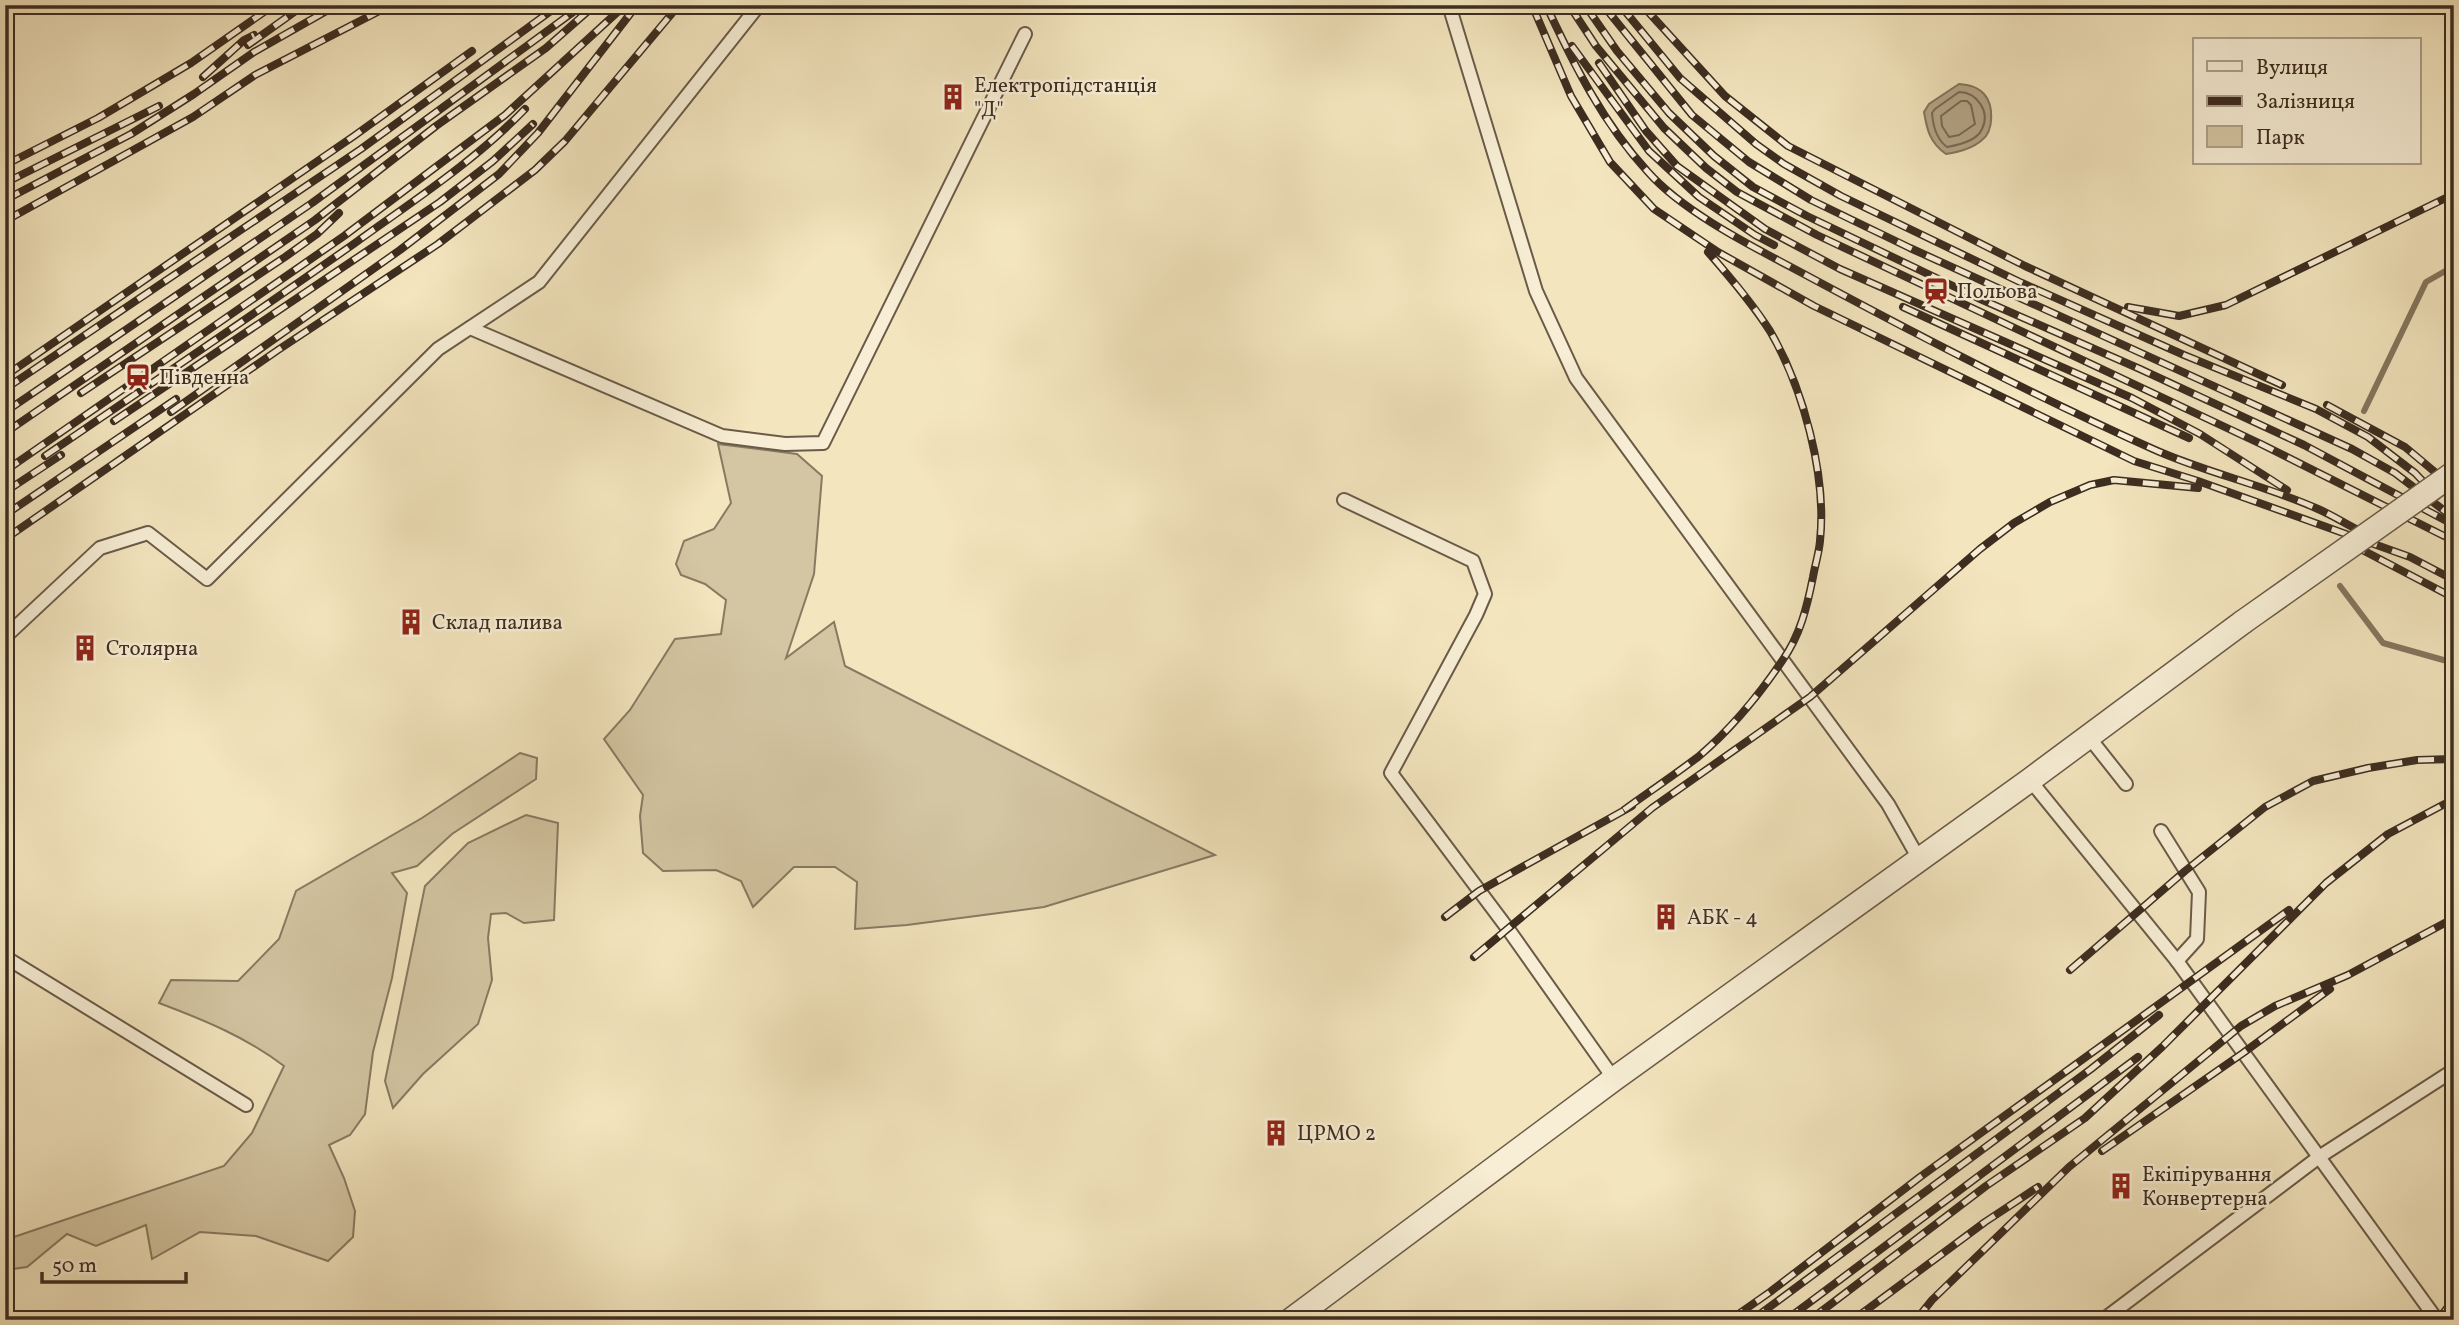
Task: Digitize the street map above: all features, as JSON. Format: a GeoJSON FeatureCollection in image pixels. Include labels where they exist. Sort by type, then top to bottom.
{"type":"FeatureCollection","features":[{"type":"Feature","properties":{"kind":"street"},"geometry":{"type":"LineString","coordinates":[[1291,1320],[1614,1079],[2030,780],[2243,622],[2454,473]]}},
{"type":"Feature","properties":{"kind":"lane"},"geometry":{"type":"LineString","coordinates":[[5,637],[100,548],[148,533],[207,579],[439,349],[539,282],[758,5]]}},
{"type":"Feature","properties":{"kind":"lane"},"geometry":{"type":"LineString","coordinates":[[1449,5],[1536,291],[1576,378],[1888,804],[1919,859]]}},
{"type":"Feature","properties":{"kind":"lane"},"geometry":{"type":"LineString","coordinates":[[470,328],[722,436],[785,444],[823,443],[1025,34]]}},
{"type":"Feature","properties":{"kind":"lane"},"geometry":{"type":"LineString","coordinates":[[1344,500],[1473,562],[1485,594],[1391,773],[1508,929],[1614,1079]]}},
{"type":"Feature","properties":{"kind":"lane"},"geometry":{"type":"LineString","coordinates":[[2088,736],[2126,785]]}},
{"type":"Feature","properties":{"kind":"lane"},"geometry":{"type":"LineString","coordinates":[[2030,780],[2177,961],[2437,1320]]}},
{"type":"Feature","properties":{"kind":"lane"},"geometry":{"type":"LineString","coordinates":[[2161,831],[2199,892],[2197,939],[2177,961]]}},
{"type":"Feature","properties":{"kind":"lane"},"geometry":{"type":"LineString","coordinates":[[5,957],[246,1105]]}},
{"type":"Feature","properties":{"kind":"lane"},"geometry":{"type":"LineString","coordinates":[[2103,1320],[2319,1157],[2454,1070]]}},
{"type":"Feature","properties":{"kind":"path"},"geometry":{"type":"LineString","coordinates":[[1808,8],[1814,5]]}},
{"type":"Feature","properties":{"kind":"green space"},"geometry":{"type":"Polygon","coordinates":[[[718,444],[797,454],[822,476],[814,574],[786,658],[834,622],[845,666],[1215,855],[1044,907],[855,929],[857,882],[835,867],[794,867],[753,907],[741,881],[716,870],[663,871],[643,853],[640,816],[643,795],[604,739],[630,710],[675,639],[721,634],[726,600],[705,584],[681,575],[676,564],[684,541],[714,529],[731,503],[718,444]]]}},
{"type":"Feature","properties":{"kind":"green space"},"geometry":{"type":"Polygon","coordinates":[[[520,753],[537,758],[536,779],[452,834],[417,866],[392,873],[407,893],[392,978],[373,1052],[365,1114],[350,1135],[329,1145],[355,1211],[353,1237],[328,1261],[256,1236],[200,1232],[152,1259],[146,1225],[96,1246],[67,1234],[27,1267],[5,1270],[5,1240],[224,1166],[252,1133],[284,1066],[240,1038],[159,1003],[171,980],[238,981],[279,939],[296,891],[422,818],[520,753]]]}},
{"type":"Feature","properties":{"kind":"green space"},"geometry":{"type":"Polygon","coordinates":[[[526,815],[558,823],[554,920],[524,923],[506,913],[491,914],[488,938],[492,980],[478,1024],[423,1074],[393,1108],[385,1081],[425,886],[468,843],[526,815]]]}},
{"type":"Feature","properties":{"kind":"water"},"geometry":{"type":"Polygon","coordinates":[[[1959,84],[1969,85],[1984,94],[1990,105],[1991,124],[1986,136],[1978,143],[1965,150],[1946,154],[1930,136],[1924,112],[1929,104],[1959,84]]]}},
{"type":"Feature","properties":{"kind":"waterway"},"geometry":{"type":"LineString","coordinates":[[2364,411],[2426,282],[2454,266]]}},
{"type":"Feature","properties":{"kind":"waterway"},"geometry":{"type":"LineString","coordinates":[[2340,586],[2383,643],[2454,663]]}},
{"type":"Feature","properties":{"kind":"railway"},"geometry":{"type":"LineString","coordinates":[[5,165],[98,118],[191,63],[274,5]]}},
{"type":"Feature","properties":{"kind":"railway"},"geometry":{"type":"LineString","coordinates":[[248,45],[304,5]]}},
{"type":"Feature","properties":{"kind":"railway"},"geometry":{"type":"LineString","coordinates":[[5,200],[131,134],[254,52],[337,5]]}},
{"type":"Feature","properties":{"kind":"railway"},"geometry":{"type":"LineString","coordinates":[[5,221],[193,117],[255,75],[391,5]]}},
{"type":"Feature","properties":{"kind":"railway"},"geometry":{"type":"LineString","coordinates":[[5,389],[361,149],[559,5]]}},
{"type":"Feature","properties":{"kind":"railway"},"geometry":{"type":"LineString","coordinates":[[5,433],[315,220],[436,126],[546,48],[595,5]]}},
{"type":"Feature","properties":{"kind":"railway"},"geometry":{"type":"LineString","coordinates":[[171,412],[400,250],[499,174],[538,133],[637,5]]}},
{"type":"Feature","properties":{"kind":"railway"},"geometry":{"type":"LineString","coordinates":[[5,539],[278,350],[438,244],[535,170],[565,141],[679,5]]}},
{"type":"Feature","properties":{"kind":"railway"},"geometry":{"type":"LineString","coordinates":[[1532,5],[1571,96],[1610,162],[1654,209],[1718,252],[1814,306],[2134,461],[2198,481],[2410,557],[2454,580]]}},
{"type":"Feature","properties":{"kind":"railway"},"geometry":{"type":"LineString","coordinates":[[1546,5],[1579,71],[1617,134],[1648,172],[1683,204],[1751,245],[1900,325],[2068,410],[2173,457],[2323,511],[2360,531]]}},
{"type":"Feature","properties":{"kind":"railway"},"geometry":{"type":"LineString","coordinates":[[1569,5],[1596,46],[1664,128],[1706,168],[1737,192],[1817,235],[2261,444],[2454,541]]}},
{"type":"Feature","properties":{"kind":"railway"},"geometry":{"type":"LineString","coordinates":[[1585,5],[1617,51],[1669,113],[1714,156],[1753,187],[1807,216],[1978,298],[2304,445],[2454,525]]}},
{"type":"Feature","properties":{"kind":"railway"},"geometry":{"type":"LineString","coordinates":[[1603,5],[1692,115],[1749,162],[1811,200],[1910,248],[2352,449],[2395,473],[2446,512]]}},
{"type":"Feature","properties":{"kind":"railway"},"geometry":{"type":"LineString","coordinates":[[1620,5],[1680,78],[1756,144],[1784,164],[1841,196],[2022,283],[2184,355],[2316,409],[2368,437],[2415,473],[2437,496]]}},
{"type":"Feature","properties":{"kind":"railway"},"geometry":{"type":"LineString","coordinates":[[1642,5],[1725,96],[1788,146],[2025,266],[2282,385]]}},
{"type":"Feature","properties":{"kind":"railway"},"geometry":{"type":"LineString","coordinates":[[5,412],[312,203],[580,7]]}},
{"type":"Feature","properties":{"kind":"railway"},"geometry":{"type":"LineString","coordinates":[[5,471],[344,236],[505,115],[623,7]]}},
{"type":"Feature","properties":{"kind":"railway"},"geometry":{"type":"LineString","coordinates":[[203,77],[244,40],[254,35]]}},
{"type":"Feature","properties":{"kind":"railway"},"geometry":{"type":"LineString","coordinates":[[1572,46],[1649,151],[1699,197],[1774,245]]}},
{"type":"Feature","properties":{"kind":"railway"},"geometry":{"type":"LineString","coordinates":[[5,376],[354,136],[472,51]]}},
{"type":"Feature","properties":{"kind":"railway"},"geometry":{"type":"LineString","coordinates":[[1599,63],[1646,131],[1677,166],[1765,229],[1840,269],[2132,398],[2200,434],[2287,490]]}},
{"type":"Feature","properties":{"kind":"railway"},"geometry":{"type":"LineString","coordinates":[[5,183],[159,106]]}},
{"type":"Feature","properties":{"kind":"railway"},"geometry":{"type":"LineString","coordinates":[[45,456],[421,196],[486,146],[525,109]]}},
{"type":"Feature","properties":{"kind":"railway"},"geometry":{"type":"LineString","coordinates":[[114,421],[440,202],[493,161],[533,124]]}},
{"type":"Feature","properties":{"kind":"railway"},"geometry":{"type":"LineString","coordinates":[[2128,307],[2179,316],[2226,305],[2454,194]]}},
{"type":"Feature","properties":{"kind":"railway"},"geometry":{"type":"LineString","coordinates":[[81,393],[285,257],[317,234],[339,213]]}},
{"type":"Feature","properties":{"kind":"railway"},"geometry":{"type":"LineString","coordinates":[[1624,810],[1710,747],[1743,712],[1773,674],[1794,642],[1802,621],[1819,546],[1821,515],[1816,461],[1793,379],[1770,331],[1741,290],[1708,252]]}},
{"type":"Feature","properties":{"kind":"railway"},"geometry":{"type":"LineString","coordinates":[[1903,307],[2189,438]]}},
{"type":"Feature","properties":{"kind":"railway"},"geometry":{"type":"LineString","coordinates":[[5,515],[176,399]]}},
{"type":"Feature","properties":{"kind":"railway"},"geometry":{"type":"LineString","coordinates":[[2327,405],[2405,447],[2454,488]]}},
{"type":"Feature","properties":{"kind":"railway"},"geometry":{"type":"LineString","coordinates":[[5,492],[61,455]]}},
{"type":"Feature","properties":{"kind":"railway"},"geometry":{"type":"LineString","coordinates":[[1474,957],[1652,808],[1810,697],[1980,549],[2014,523],[2050,502],[2090,485],[2114,480],[2198,488]]}},
{"type":"Feature","properties":{"kind":"railway"},"geometry":{"type":"LineString","coordinates":[[2351,544],[2454,598]]}},
{"type":"Feature","properties":{"kind":"railway"},"geometry":{"type":"LineString","coordinates":[[2070,970],[2185,871],[2265,807],[2313,781],[2417,760],[2454,759]]}},
{"type":"Feature","properties":{"kind":"railway"},"geometry":{"type":"LineString","coordinates":[[1810,1320],[1986,1186],[2085,1118],[2162,1047],[2326,883],[2388,834],[2454,799]]}},
{"type":"Feature","properties":{"kind":"railway"},"geometry":{"type":"LineString","coordinates":[[1445,917],[1479,891],[1632,806]]}},
{"type":"Feature","properties":{"kind":"railway"},"geometry":{"type":"LineString","coordinates":[[1730,1320],[1920,1177],[2289,910]]}},
{"type":"Feature","properties":{"kind":"railway"},"geometry":{"type":"LineString","coordinates":[[1916,1320],[1932,1300],[2069,1167],[2241,1026],[2275,1006],[2348,975],[2454,918]]}},
{"type":"Feature","properties":{"kind":"railway"},"geometry":{"type":"LineString","coordinates":[[2102,1151],[2330,989]]}},
{"type":"Feature","properties":{"kind":"railway"},"geometry":{"type":"LineString","coordinates":[[1752,1320],[2091,1069],[2159,1015]]}},
{"type":"Feature","properties":{"kind":"railway"},"geometry":{"type":"LineString","coordinates":[[1786,1320],[2138,1057]]}},
{"type":"Feature","properties":{"kind":"railway"},"geometry":{"type":"LineString","coordinates":[[1853,1320],[1985,1222],[2038,1187]]}},
{"type":"Feature","properties":{"kind":"railway"},"geometry":{"type":"LineString","coordinates":[[2438,1320],[2454,1299]]}},
{"type":"Feature","properties":{"kind":"place","name":"Електропідстанція \"Д\""},"geometry":{"type":"Point","coordinates":[953,97]}},
{"type":"Feature","properties":{"kind":"place","name":"Польова"},"geometry":{"type":"Point","coordinates":[1936,291]}},
{"type":"Feature","properties":{"kind":"place","name":"Південна"},"geometry":{"type":"Point","coordinates":[138,377]}},
{"type":"Feature","properties":{"kind":"place","name":"Склад палива"},"geometry":{"type":"Point","coordinates":[411,622]}},
{"type":"Feature","properties":{"kind":"place","name":"Столярна"},"geometry":{"type":"Point","coordinates":[85,648]}},
{"type":"Feature","properties":{"kind":"place","name":"АБК - 4"},"geometry":{"type":"Point","coordinates":[1666,917]}},
{"type":"Feature","properties":{"kind":"place","name":"ЦРМО 2"},"geometry":{"type":"Point","coordinates":[1276,1133]}},
{"type":"Feature","properties":{"kind":"place","name":"Екіпірування Конвертерна"},"geometry":{"type":"Point","coordinates":[2121,1186]}}]}
